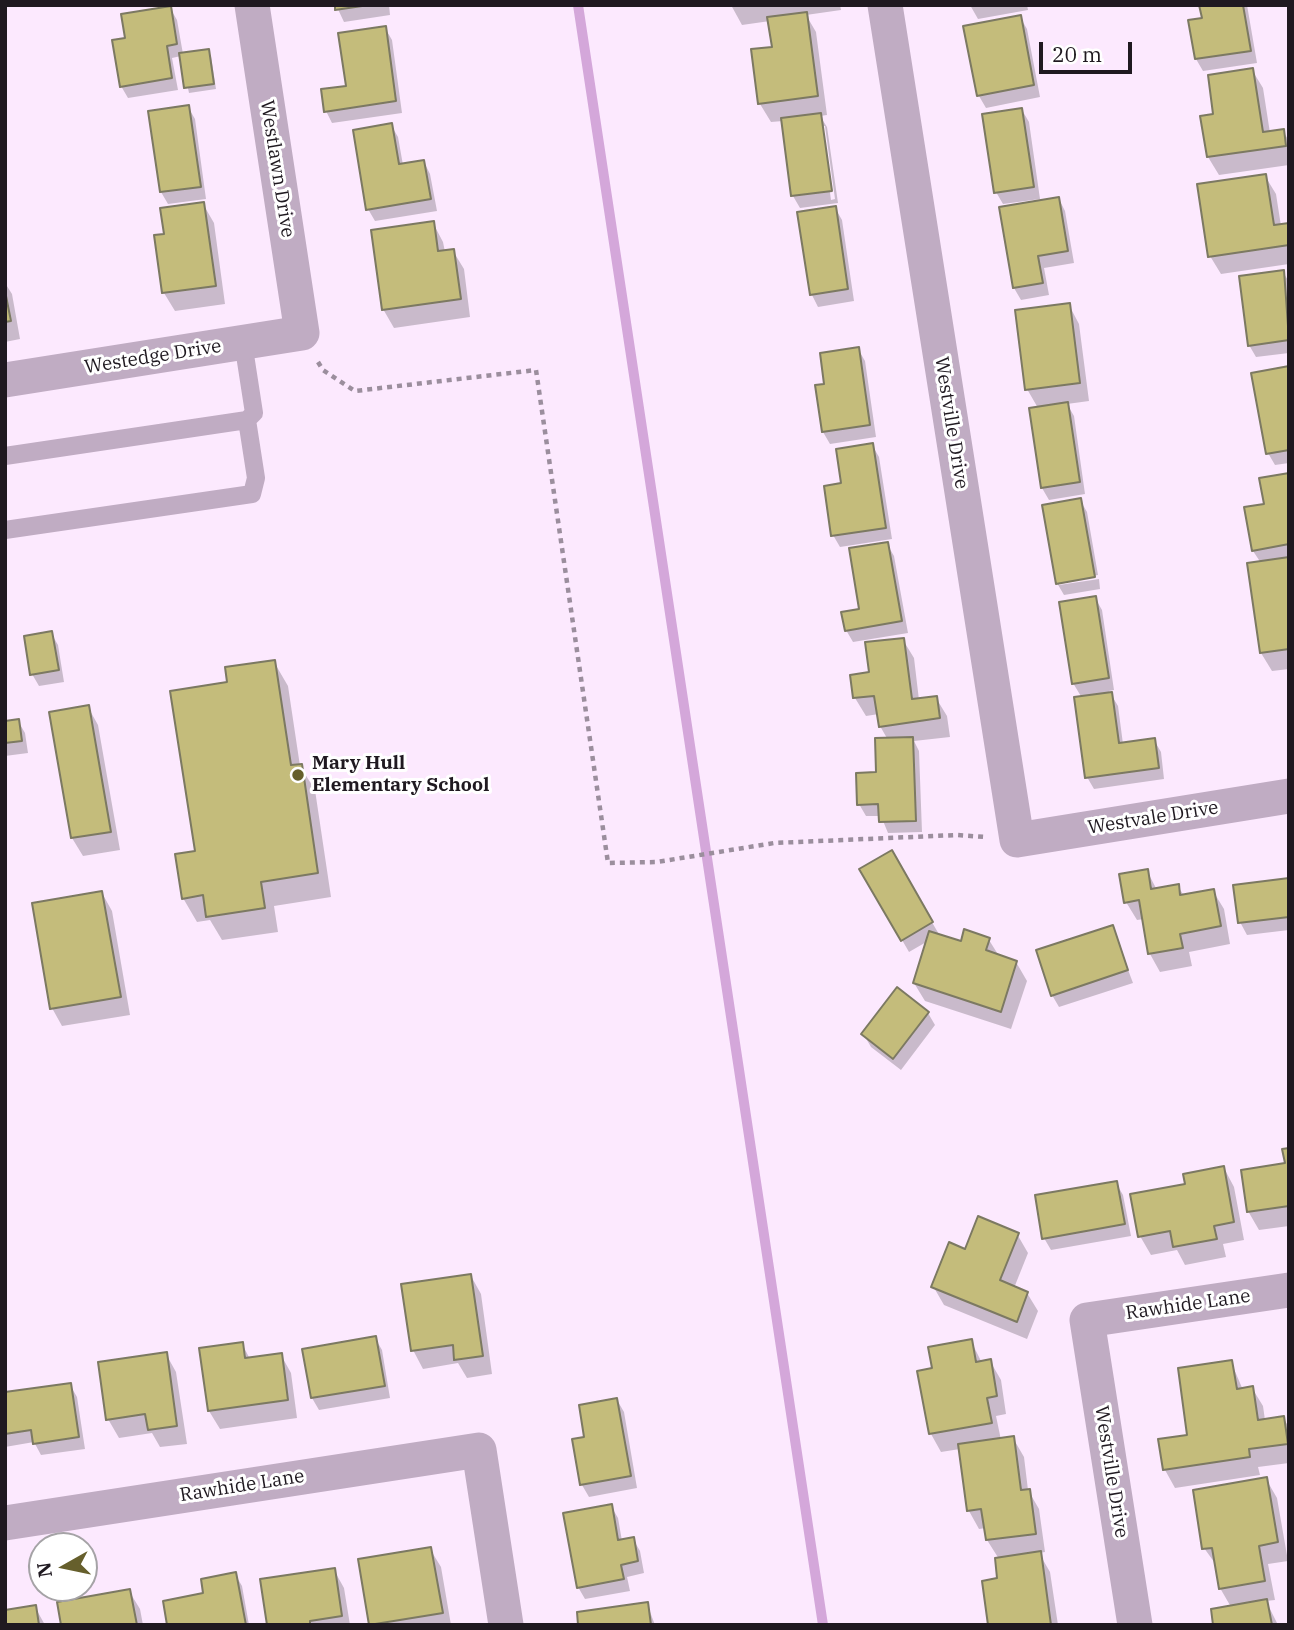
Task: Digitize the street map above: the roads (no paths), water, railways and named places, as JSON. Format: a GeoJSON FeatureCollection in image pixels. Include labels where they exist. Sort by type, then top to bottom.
{"type":"FeatureCollection","features":[{"type":"Feature","properties":{"kind":"street","name":"Westlawn Drive"},"geometry":{"type":"LineString","coordinates":[[252,5],[302,333]]}},
{"type":"Feature","properties":{"kind":"street","name":"Westville Drive"},"geometry":{"type":"LineString","coordinates":[[885,5],[1017,840]]}},
{"type":"Feature","properties":{"kind":"street","name":"Westedge Drive"},"geometry":{"type":"LineString","coordinates":[[5,380],[302,333]]}},
{"type":"Feature","properties":{"kind":"street","name":"Westvale Drive"},"geometry":{"type":"LineString","coordinates":[[1017,840],[1289,796]]}},
{"type":"Feature","properties":{"kind":"street","name":"Rawhide Lane"},"geometry":{"type":"LineString","coordinates":[[1087,1320],[1289,1290]]}},
{"type":"Feature","properties":{"kind":"street","name":"Westville Drive"},"geometry":{"type":"LineString","coordinates":[[1087,1320],[1135,1625]]}},
{"type":"Feature","properties":{"kind":"street","name":"Rawhide Lane"},"geometry":{"type":"LineString","coordinates":[[5,1523],[479,1450],[506,1625]]}},
{"type":"Feature","properties":{"kind":"lane"},"geometry":{"type":"LineString","coordinates":[[5,456],[247,420],[254,413],[243,342]]}},
{"type":"Feature","properties":{"kind":"lane"},"geometry":{"type":"LineString","coordinates":[[5,530],[252,494],[256,478],[247,420]]}},
{"type":"Feature","properties":{"kind":"waterway"},"geometry":{"type":"LineString","coordinates":[[578,5],[823,1625]]}},
{"type":"Feature","properties":{"kind":"place","name":"Mary Hull Elementary School"},"geometry":{"type":"Point","coordinates":[298,775]}}]}
